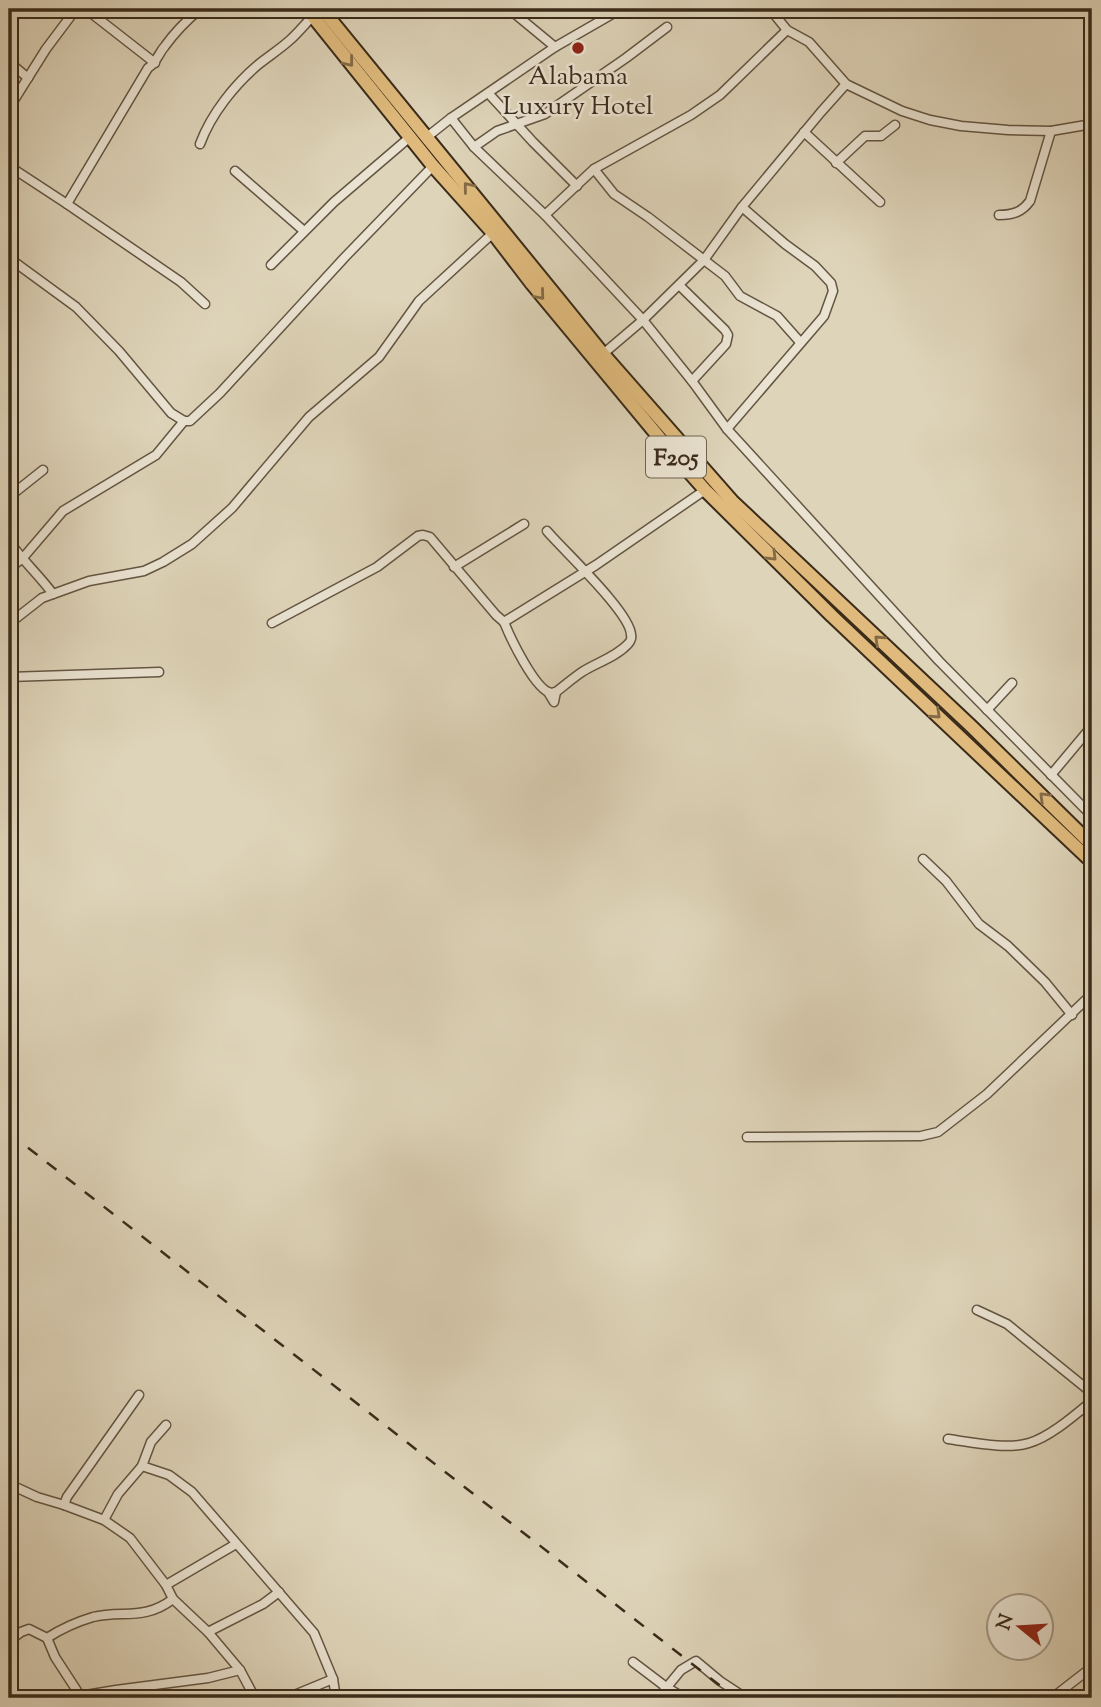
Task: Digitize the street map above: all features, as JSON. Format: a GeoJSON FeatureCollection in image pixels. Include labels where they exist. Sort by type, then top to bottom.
{"type":"FeatureCollection","features":[{"type":"Feature","properties":{"kind":"main road","name":"F205"},"geometry":{"type":"LineString","coordinates":[[314,11],[426,136],[603,354],[732,501],[1092,845]]}},
{"type":"Feature","properties":{"kind":"main road","name":"F205"},"geometry":{"type":"LineString","coordinates":[[314,11],[433,166],[493,233],[532,284],[705,490],[832,615],[1092,862]]}},
{"type":"Feature","properties":{"kind":"main road"},"geometry":{"type":"LineString","coordinates":[[832,615],[843,606]]}},
{"type":"Feature","properties":{"kind":"street"},"geometry":{"type":"LineString","coordinates":[[9,108],[46,49],[78,9],[91,13],[155,63]]}},
{"type":"Feature","properties":{"kind":"street"},"geometry":{"type":"LineString","coordinates":[[67,204],[148,68],[155,63],[162,49],[188,19],[200,9]]}},
{"type":"Feature","properties":{"kind":"street"},"geometry":{"type":"LineString","coordinates":[[509,9],[555,47]]}},
{"type":"Feature","properties":{"kind":"street"},"geometry":{"type":"LineString","coordinates":[[426,136],[555,47],[621,9]]}},
{"type":"Feature","properties":{"kind":"street"},"geometry":{"type":"LineString","coordinates":[[770,9],[787,30],[809,43],[846,84],[902,111],[961,126],[1008,130],[1051,131],[1092,124]]}},
{"type":"Feature","properties":{"kind":"street"},"geometry":{"type":"LineString","coordinates":[[200,144],[237,86],[289,41],[314,11]]}},
{"type":"Feature","properties":{"kind":"street"},"geometry":{"type":"LineString","coordinates":[[474,147],[497,131],[545,114],[667,27]]}},
{"type":"Feature","properties":{"kind":"street"},"geometry":{"type":"LineString","coordinates":[[545,215],[594,169],[691,115],[720,95],[787,30]]}},
{"type":"Feature","properties":{"kind":"street"},"geometry":{"type":"LineString","coordinates":[[9,62],[28,78]]}},
{"type":"Feature","properties":{"kind":"street"},"geometry":{"type":"LineString","coordinates":[[603,354],[680,286],[704,260],[742,207],[846,84]]}},
{"type":"Feature","properties":{"kind":"street"},"geometry":{"type":"LineString","coordinates":[[489,94],[577,186]]}},
{"type":"Feature","properties":{"kind":"street"},"geometry":{"type":"LineString","coordinates":[[452,118],[474,147],[545,215],[643,320],[727,429],[939,661],[1092,816]]}},
{"type":"Feature","properties":{"kind":"street"},"geometry":{"type":"LineString","coordinates":[[836,163],[865,136],[881,136],[895,125]]}},
{"type":"Feature","properties":{"kind":"street"},"geometry":{"type":"LineString","coordinates":[[999,215],[1023,210],[1030,201],[1051,131]]}},
{"type":"Feature","properties":{"kind":"street"},"geometry":{"type":"LineString","coordinates":[[804,132],[880,202]]}},
{"type":"Feature","properties":{"kind":"street"},"geometry":{"type":"LineString","coordinates":[[271,265],[334,202],[410,137]]}},
{"type":"Feature","properties":{"kind":"street"},"geometry":{"type":"LineString","coordinates":[[9,258],[76,307],[119,351],[171,413],[184,421],[190,421],[433,166]]}},
{"type":"Feature","properties":{"kind":"street"},"geometry":{"type":"LineString","coordinates":[[10,167],[181,282],[205,304]]}},
{"type":"Feature","properties":{"kind":"street"},"geometry":{"type":"LineString","coordinates":[[594,169],[614,194],[724,276],[740,296],[777,316],[800,342]]}},
{"type":"Feature","properties":{"kind":"street"},"geometry":{"type":"LineString","coordinates":[[236,171],[304,231]]}},
{"type":"Feature","properties":{"kind":"street"},"geometry":{"type":"LineString","coordinates":[[727,429],[824,316],[833,291],[831,283],[815,266],[742,207]]}},
{"type":"Feature","properties":{"kind":"street"},"geometry":{"type":"LineString","coordinates":[[10,622],[42,598],[52,594],[89,581],[144,571],[182,550],[207,532],[246,492],[309,417],[379,357],[419,301],[493,233]]}},
{"type":"Feature","properties":{"kind":"street"},"geometry":{"type":"LineString","coordinates":[[680,286],[728,335],[726,344],[692,381]]}},
{"type":"Feature","properties":{"kind":"street"},"geometry":{"type":"LineString","coordinates":[[9,568],[22,559],[63,511],[156,455],[184,421]]}},
{"type":"Feature","properties":{"kind":"street"},"geometry":{"type":"LineString","coordinates":[[9,497],[43,470]]}},
{"type":"Feature","properties":{"kind":"street"},"geometry":{"type":"LineString","coordinates":[[504,622],[586,571],[705,490]]}},
{"type":"Feature","properties":{"kind":"street"},"geometry":{"type":"LineString","coordinates":[[454,567],[524,524]]}},
{"type":"Feature","properties":{"kind":"street"},"geometry":{"type":"LineString","coordinates":[[272,624],[377,567],[423,535],[430,537],[504,622],[515,649],[536,679],[552,692],[615,653],[629,643],[632,636],[618,610],[586,571],[547,531]]}},
{"type":"Feature","properties":{"kind":"street"},"geometry":{"type":"LineString","coordinates":[[9,541],[52,594]]}},
{"type":"Feature","properties":{"kind":"street"},"geometry":{"type":"LineString","coordinates":[[9,677],[159,673]]}},
{"type":"Feature","properties":{"kind":"street"},"geometry":{"type":"LineString","coordinates":[[987,710],[1012,683]]}},
{"type":"Feature","properties":{"kind":"street"},"geometry":{"type":"LineString","coordinates":[[1051,775],[1092,726]]}},
{"type":"Feature","properties":{"kind":"street"},"geometry":{"type":"LineString","coordinates":[[923,859],[946,881],[979,923],[1008,946],[1045,982],[1072,1015]]}},
{"type":"Feature","properties":{"kind":"street"},"geometry":{"type":"LineString","coordinates":[[747,1137],[921,1136],[938,1132],[987,1094],[1092,994]]}},
{"type":"Feature","properties":{"kind":"street"},"geometry":{"type":"LineString","coordinates":[[977,1310],[1007,1324],[1092,1393]]}},
{"type":"Feature","properties":{"kind":"street"},"geometry":{"type":"LineString","coordinates":[[64,1504],[139,1395]]}},
{"type":"Feature","properties":{"kind":"street"},"geometry":{"type":"LineString","coordinates":[[948,1439],[1004,1446],[1029,1444],[1061,1426],[1092,1401]]}},
{"type":"Feature","properties":{"kind":"street"},"geometry":{"type":"LineString","coordinates":[[104,1520],[118,1494],[142,1466],[151,1443],[166,1425]]}},
{"type":"Feature","properties":{"kind":"street"},"geometry":{"type":"LineString","coordinates":[[142,1466],[169,1475],[192,1492],[314,1633],[333,1679],[336,1698]]}},
{"type":"Feature","properties":{"kind":"street"},"geometry":{"type":"LineString","coordinates":[[9,1484],[37,1497],[64,1504],[104,1520],[130,1538],[166,1585],[173,1599],[208,1632],[240,1670],[255,1698]]}},
{"type":"Feature","properties":{"kind":"street"},"geometry":{"type":"LineString","coordinates":[[166,1585],[236,1544]]}},
{"type":"Feature","properties":{"kind":"street"},"geometry":{"type":"LineString","coordinates":[[208,1632],[263,1604],[279,1592]]}},
{"type":"Feature","properties":{"kind":"street"},"geometry":{"type":"LineString","coordinates":[[47,1638],[67,1626],[95,1617],[142,1614],[173,1599]]}},
{"type":"Feature","properties":{"kind":"street"},"geometry":{"type":"LineString","coordinates":[[9,1641],[29,1629],[47,1638],[55,1657],[81,1697]]}},
{"type":"Feature","properties":{"kind":"street"},"geometry":{"type":"LineString","coordinates":[[658,1698],[681,1670],[696,1661],[746,1698]]}},
{"type":"Feature","properties":{"kind":"street"},"geometry":{"type":"LineString","coordinates":[[633,1662],[684,1698]]}},
{"type":"Feature","properties":{"kind":"street"},"geometry":{"type":"LineString","coordinates":[[1056,1697],[1092,1667]]}},
{"type":"Feature","properties":{"kind":"street"},"geometry":{"type":"LineString","coordinates":[[68,1698],[208,1678],[240,1670]]}},
{"type":"Feature","properties":{"kind":"street"},"geometry":{"type":"LineString","coordinates":[[287,1698],[333,1679]]}},
{"type":"Feature","properties":{"kind":"railway"},"geometry":{"type":"LineString","coordinates":[[9,1133],[736,1698]]}},
{"type":"Feature","properties":{"kind":"place","name":"Alabama Luxury Hotel"},"geometry":{"type":"Point","coordinates":[578,48]}}]}
